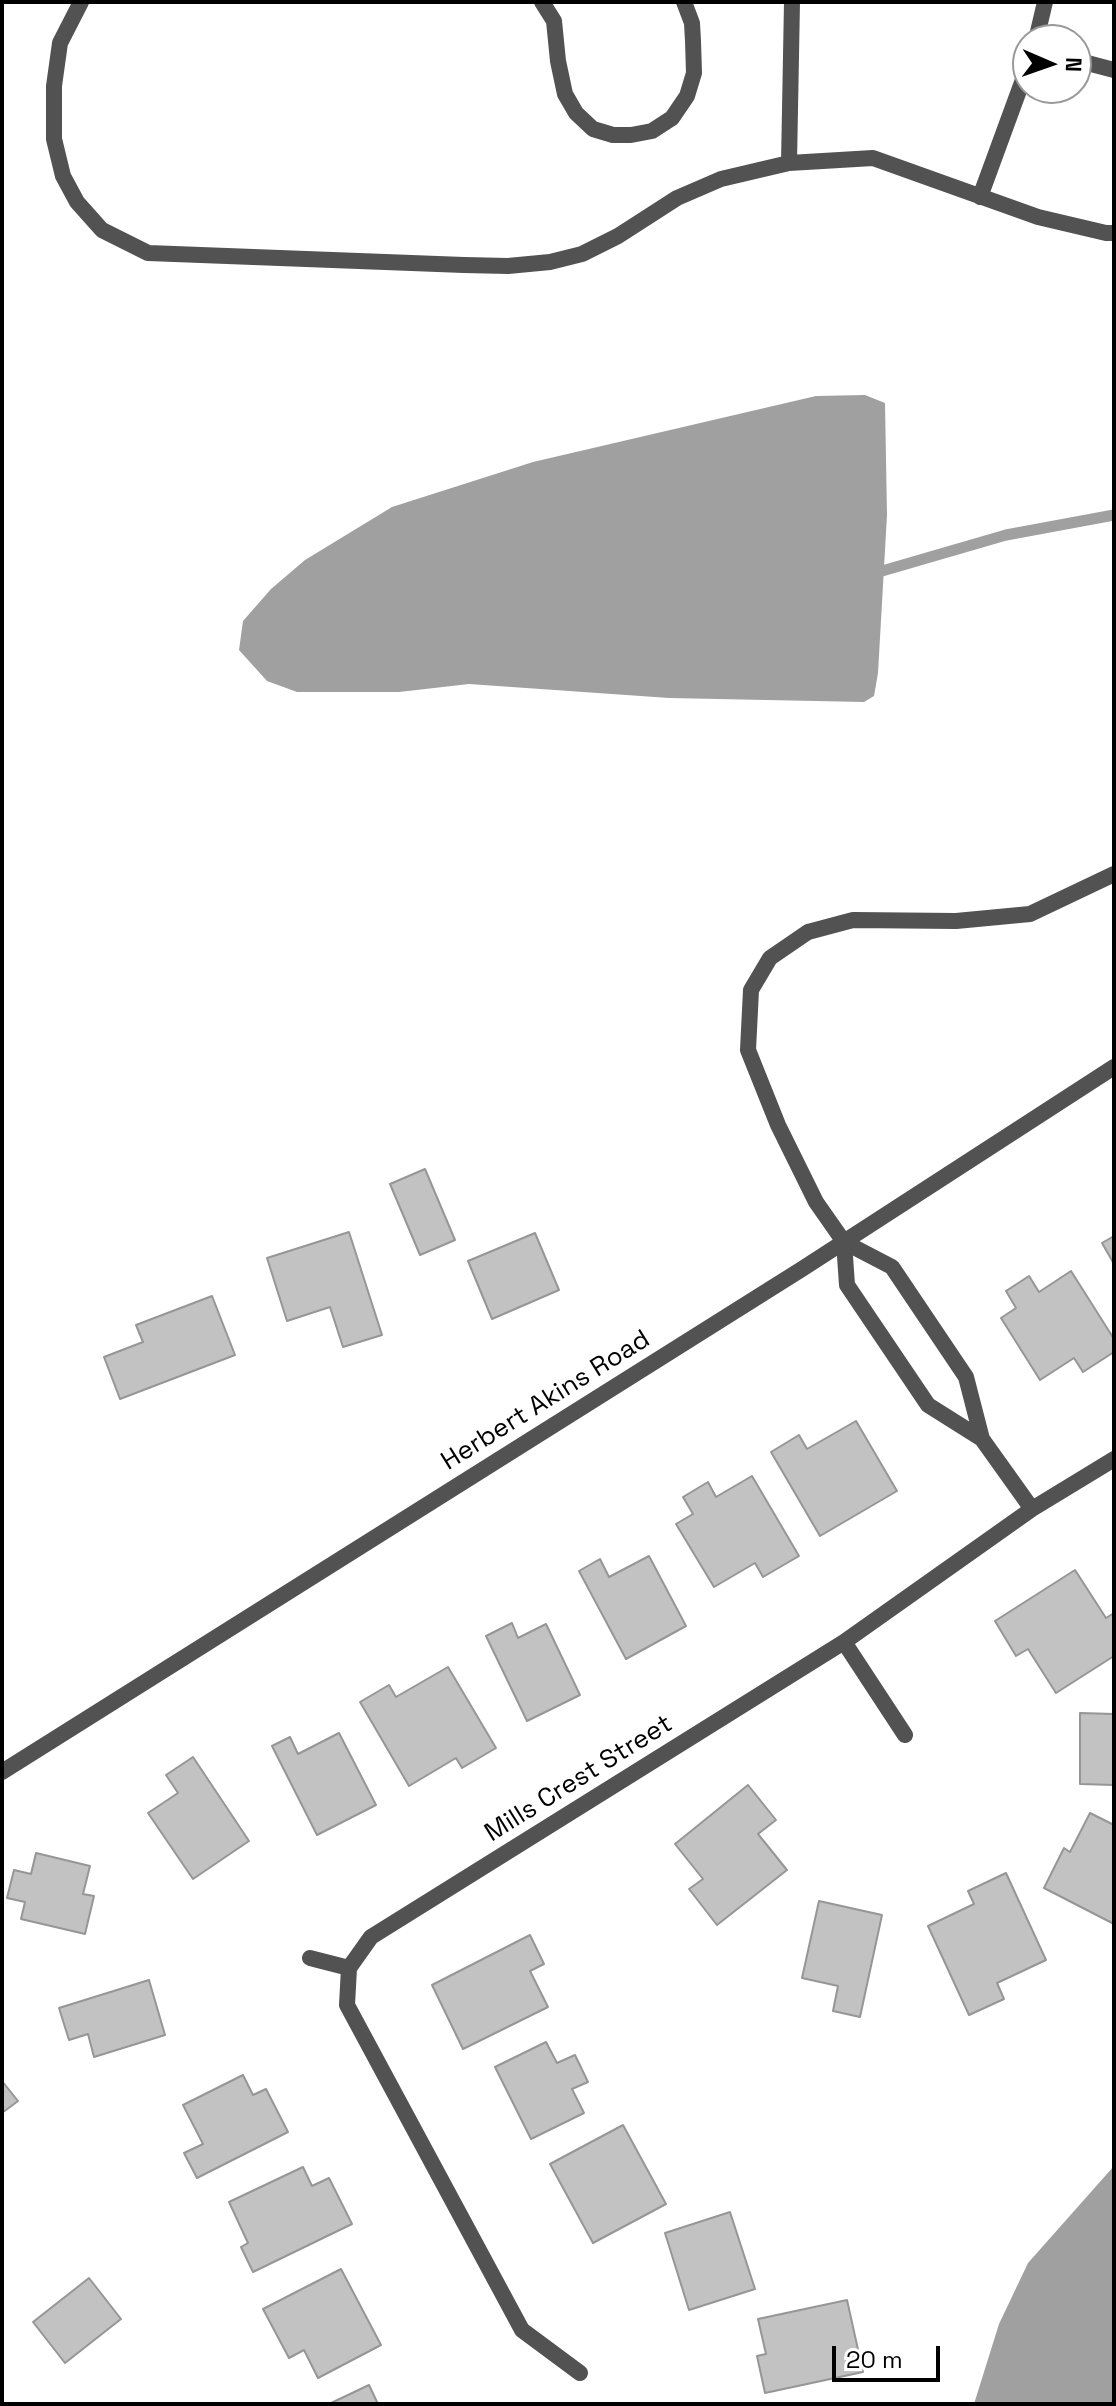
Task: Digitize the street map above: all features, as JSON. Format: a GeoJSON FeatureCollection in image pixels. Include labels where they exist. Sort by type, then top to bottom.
{"type":"FeatureCollection","features":[{"type":"Feature","properties":{"kind":"street"},"geometry":{"type":"LineString","coordinates":[[81,2],[60,43],[54,86],[54,139],[63,176],[77,202],[102,230],[148,253],[479,265],[550,262],[582,254],[618,236],[677,198],[721,179],[789,163],[873,158],[1038,217],[1114,233]]}},
{"type":"Feature","properties":{"kind":"street"},"geometry":{"type":"LineString","coordinates":[[542,2],[554,21],[565,94],[576,113],[593,129],[613,135],[652,131],[672,118],[687,96],[694,73],[693,41],[692,23],[684,2]]}},
{"type":"Feature","properties":{"kind":"street"},"geometry":{"type":"LineString","coordinates":[[789,163],[792,2]]}},
{"type":"Feature","properties":{"kind":"street"},"geometry":{"type":"LineString","coordinates":[[1040,24],[1045,2]]}},
{"type":"Feature","properties":{"kind":"street"},"geometry":{"type":"LineString","coordinates":[[1092,64],[1114,70]]}},
{"type":"Feature","properties":{"kind":"street"},"geometry":{"type":"LineString","coordinates":[[980,197],[1014,104]]}},
{"type":"Feature","properties":{"kind":"street"},"geometry":{"type":"LineString","coordinates":[[1032,1509],[982,1439],[966,1377],[892,1267],[844,1242],[816,1202],[778,1125],[748,1050],[751,990],[770,958],[808,932],[853,920],[956,921],[1030,914],[1114,874]]}},
{"type":"Feature","properties":{"kind":"street","name":"Herbert Akins Road"},"geometry":{"type":"LineString","coordinates":[[2,1772],[844,1242],[1114,1067]]}},
{"type":"Feature","properties":{"kind":"street"},"geometry":{"type":"LineString","coordinates":[[844,1242],[847,1285],[928,1405],[982,1439]]}},
{"type":"Feature","properties":{"kind":"street","name":"Mills Crest Street"},"geometry":{"type":"LineString","coordinates":[[349,1968],[371,1937],[844,1642],[1032,1509],[1114,1459]]}},
{"type":"Feature","properties":{"kind":"street"},"geometry":{"type":"LineString","coordinates":[[844,1642],[905,1735]]}},
{"type":"Feature","properties":{"kind":"street"},"geometry":{"type":"LineString","coordinates":[[310,1958],[349,1968],[347,2005],[522,2330],[580,2373]]}},
{"type":"Feature","properties":{"kind":"shaded area"},"geometry":{"type":"Polygon","coordinates":[[[865,395],[885,403],[887,515],[878,673],[874,696],[864,702],[669,698],[469,684],[399,692],[297,692],[267,681],[239,650],[243,621],[271,589],[305,560],[392,507],[533,462],[816,396],[865,395]]]}},
{"type":"Feature","properties":{"kind":"shaded area"},"geometry":{"type":"Polygon","coordinates":[[[1114,2166],[1114,2404],[974,2404],[999,2324],[1028,2263],[1114,2166]]]}},
{"type":"Feature","properties":{"kind":"building"},"geometry":{"type":"Polygon","coordinates":[[[425,1169],[455,1240],[420,1255],[390,1184],[425,1169]]]}},
{"type":"Feature","properties":{"kind":"building"},"geometry":{"type":"Polygon","coordinates":[[[349,1232],[382,1335],[343,1347],[330,1307],[287,1321],[267,1258],[349,1232]]]}},
{"type":"Feature","properties":{"kind":"building"},"geometry":{"type":"Polygon","coordinates":[[[535,1233],[559,1290],[492,1319],[468,1261],[535,1233]]]}},
{"type":"Feature","properties":{"kind":"building"},"geometry":{"type":"Polygon","coordinates":[[[1114,1236],[1114,1264],[1102,1243],[1114,1236]]]}},
{"type":"Feature","properties":{"kind":"building"},"geometry":{"type":"Polygon","coordinates":[[[1071,1271],[1114,1339],[1114,1352],[1083,1372],[1074,1358],[1040,1380],[1001,1318],[1016,1308],[1006,1291],[1029,1276],[1039,1292],[1071,1271]]]}},
{"type":"Feature","properties":{"kind":"building"},"geometry":{"type":"Polygon","coordinates":[[[212,1296],[235,1355],[120,1399],[104,1357],[143,1342],[136,1325],[212,1296]]]}},
{"type":"Feature","properties":{"kind":"building"},"geometry":{"type":"Polygon","coordinates":[[[856,1421],[897,1491],[820,1536],[771,1452],[799,1435],[807,1449],[856,1421]]]}},
{"type":"Feature","properties":{"kind":"building"},"geometry":{"type":"Polygon","coordinates":[[[752,1476],[799,1556],[763,1577],[755,1563],[714,1587],[676,1524],[693,1514],[683,1497],[708,1482],[716,1497],[752,1476]]]}},
{"type":"Feature","properties":{"kind":"building"},"geometry":{"type":"Polygon","coordinates":[[[649,1556],[686,1626],[626,1659],[579,1571],[600,1559],[609,1577],[649,1556]]]}},
{"type":"Feature","properties":{"kind":"building"},"geometry":{"type":"Polygon","coordinates":[[[1075,1570],[1106,1618],[1114,1613],[1114,1656],[1056,1693],[1028,1649],[1016,1656],[995,1621],[1075,1570]]]}},
{"type":"Feature","properties":{"kind":"building"},"geometry":{"type":"Polygon","coordinates":[[[512,1623],[518,1638],[546,1624],[580,1695],[527,1721],[486,1636],[512,1623]]]}},
{"type":"Feature","properties":{"kind":"building"},"geometry":{"type":"Polygon","coordinates":[[[448,1667],[496,1748],[462,1768],[456,1758],[409,1786],[360,1702],[389,1685],[396,1697],[448,1667]]]}},
{"type":"Feature","properties":{"kind":"building"},"geometry":{"type":"Polygon","coordinates":[[[1080,1713],[1114,1714],[1114,1785],[1080,1784],[1080,1713]]]}},
{"type":"Feature","properties":{"kind":"building"},"geometry":{"type":"Polygon","coordinates":[[[339,1733],[376,1805],[317,1835],[272,1746],[290,1737],[298,1754],[339,1733]]]}},
{"type":"Feature","properties":{"kind":"building"},"geometry":{"type":"Polygon","coordinates":[[[193,1757],[249,1841],[193,1879],[148,1813],[178,1793],[166,1775],[193,1757]]]}},
{"type":"Feature","properties":{"kind":"building"},"geometry":{"type":"Polygon","coordinates":[[[748,1785],[776,1820],[758,1834],[787,1870],[717,1925],[689,1889],[703,1879],[675,1844],[748,1785]]]}},
{"type":"Feature","properties":{"kind":"building"},"geometry":{"type":"Polygon","coordinates":[[[1090,1813],[1114,1825],[1114,1924],[1044,1888],[1064,1848],[1070,1852],[1090,1813]]]}},
{"type":"Feature","properties":{"kind":"building"},"geometry":{"type":"Polygon","coordinates":[[[36,1853],[90,1866],[83,1894],[94,1896],[85,1934],[21,1919],[25,1902],[7,1898],[14,1870],[31,1874],[36,1853]]]}},
{"type":"Feature","properties":{"kind":"building"},"geometry":{"type":"Polygon","coordinates":[[[1006,1873],[1046,1960],[997,1983],[1004,1999],[969,2015],[928,1926],[974,1904],[968,1891],[1006,1873]]]}},
{"type":"Feature","properties":{"kind":"building"},"geometry":{"type":"Polygon","coordinates":[[[819,1901],[882,1915],[860,2017],[833,2011],[838,1986],[802,1978],[819,1901]]]}},
{"type":"Feature","properties":{"kind":"building"},"geometry":{"type":"Polygon","coordinates":[[[530,1935],[544,1964],[530,1971],[548,2007],[463,2049],[432,1985],[530,1935]]]}},
{"type":"Feature","properties":{"kind":"building"},"geometry":{"type":"Polygon","coordinates":[[[149,1980],[165,2035],[94,2057],[88,2034],[69,2040],[59,2008],[149,1980]]]}},
{"type":"Feature","properties":{"kind":"building"},"geometry":{"type":"Polygon","coordinates":[[[546,2042],[557,2063],[575,2055],[588,2082],[572,2089],[584,2113],[531,2139],[495,2067],[546,2042]]]}},
{"type":"Feature","properties":{"kind":"building"},"geometry":{"type":"Polygon","coordinates":[[[243,2075],[253,2095],[266,2089],[288,2132],[197,2178],[184,2153],[203,2144],[183,2105],[243,2075]]]}},
{"type":"Feature","properties":{"kind":"building"},"geometry":{"type":"Polygon","coordinates":[[[2,2081],[18,2101],[2,2113],[2,2081]]]}},
{"type":"Feature","properties":{"kind":"building"},"geometry":{"type":"Polygon","coordinates":[[[623,2125],[666,2204],[593,2243],[550,2164],[623,2125]]]}},
{"type":"Feature","properties":{"kind":"building"},"geometry":{"type":"Polygon","coordinates":[[[303,2167],[312,2186],[329,2178],[352,2224],[253,2272],[241,2247],[248,2243],[229,2202],[303,2167]]]}},
{"type":"Feature","properties":{"kind":"building"},"geometry":{"type":"Polygon","coordinates":[[[730,2212],[755,2289],[689,2310],[665,2233],[730,2212]]]}},
{"type":"Feature","properties":{"kind":"building"},"geometry":{"type":"Polygon","coordinates":[[[341,2269],[381,2345],[318,2378],[304,2350],[289,2358],[263,2309],[341,2269]]]}},
{"type":"Feature","properties":{"kind":"building"},"geometry":{"type":"Polygon","coordinates":[[[89,2278],[121,2319],[65,2363],[33,2322],[89,2278]]]}},
{"type":"Feature","properties":{"kind":"building"},"geometry":{"type":"Polygon","coordinates":[[[847,2300],[863,2372],[765,2393],[757,2356],[766,2354],[758,2319],[847,2300]]]}},
{"type":"Feature","properties":{"kind":"building"},"geometry":{"type":"Polygon","coordinates":[[[369,2385],[378,2404],[329,2404],[369,2385]]]}},
{"type":"Feature","properties":{"kind":"waterway"},"geometry":{"type":"LineString","coordinates":[[868,571],[882,571],[1006,535],[1114,515]]}}]}
